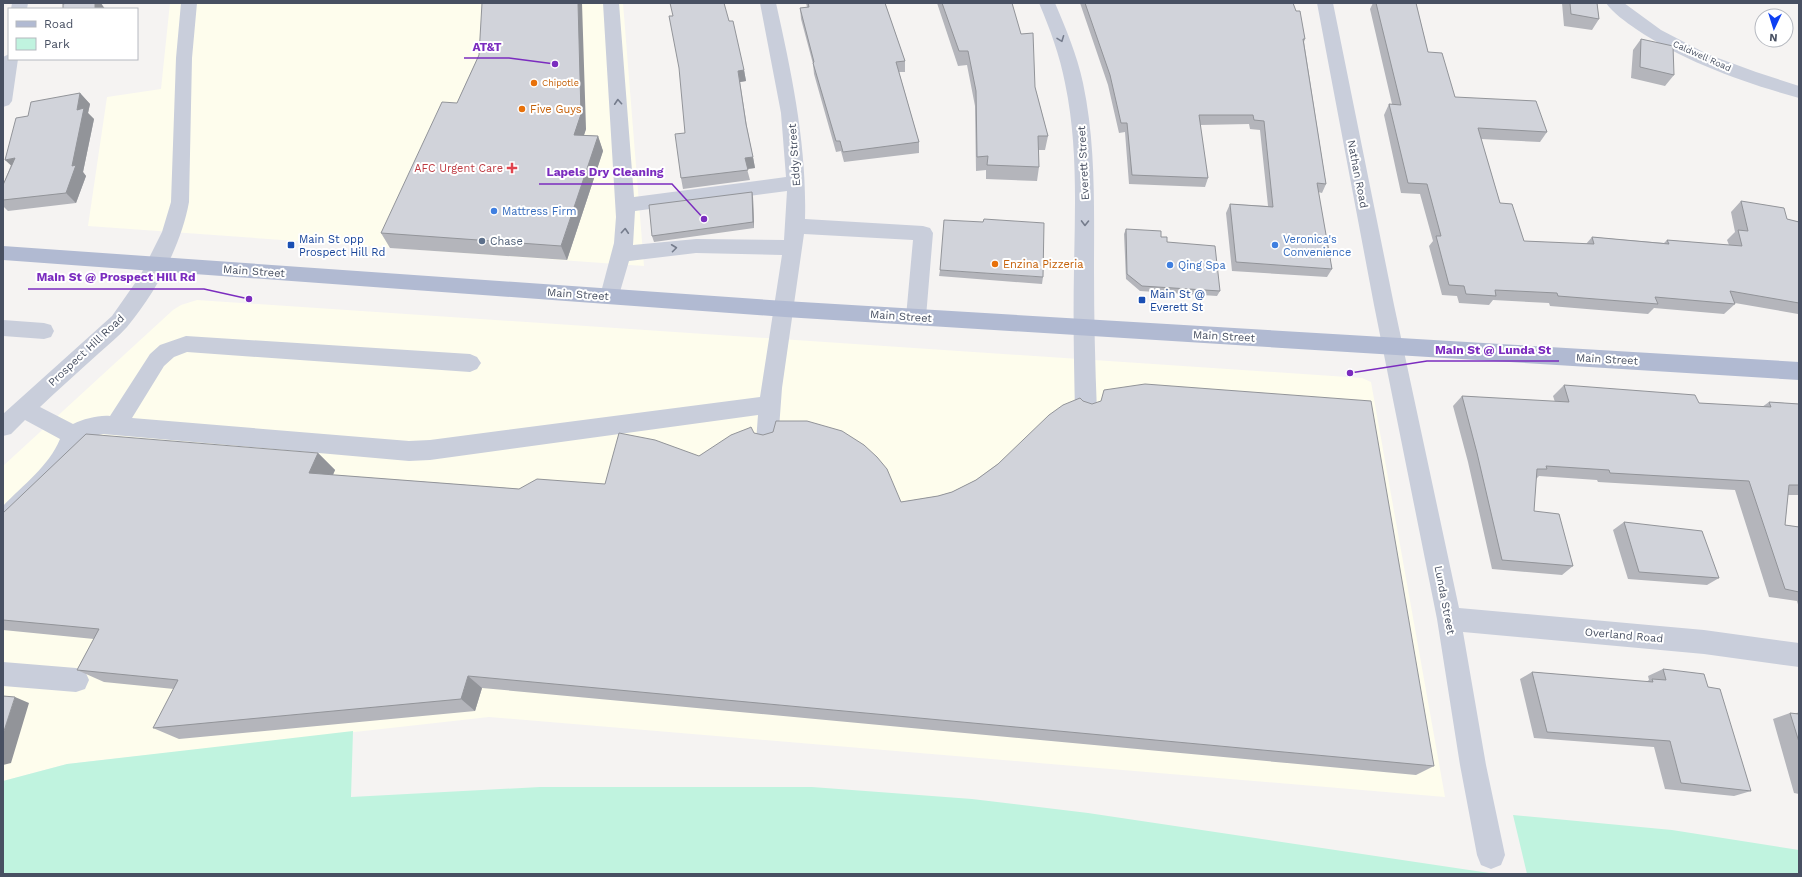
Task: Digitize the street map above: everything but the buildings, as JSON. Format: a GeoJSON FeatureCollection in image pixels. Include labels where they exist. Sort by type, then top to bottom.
{"type":"FeatureCollection","features":[{"type":"Feature","properties":{"kind":"main road","name":"Main Street"},"geometry":{"type":"LineString","coordinates":[[3,253],[785,309],[1799,372]]}},
{"type":"Feature","properties":{"kind":"street","name":"Prospect Hill Road"},"geometry":{"type":"LineString","coordinates":[[3,427],[116,325],[125,314],[157,264],[170,237],[179,208],[184,58],[189,3]]}},
{"type":"Feature","properties":{"kind":"street"},"geometry":{"type":"LineString","coordinates":[[610,296],[622,254],[626,230],[626,205],[611,3]]}},
{"type":"Feature","properties":{"kind":"street","name":"Eddy Street"},"geometry":{"type":"LineString","coordinates":[[766,442],[768,405],[785,309],[795,226],[796,183],[791,119],[768,3]]}},
{"type":"Feature","properties":{"kind":"street","name":"Everett Street"},"geometry":{"type":"LineString","coordinates":[[1047,3],[1065,49],[1074,83],[1081,124],[1085,178],[1084,327],[1086,412]]}},
{"type":"Feature","properties":{"kind":"street","name":"Nathan Road"},"geometry":{"type":"LineString","coordinates":[[1324,3],[1393,346]]}},
{"type":"Feature","properties":{"kind":"street","name":"Caldwell Road"},"geometry":{"type":"LineString","coordinates":[[1614,3],[1641,24],[1687,50],[1750,76],[1799,92]]}},
{"type":"Feature","properties":{"kind":"street"},"geometry":{"type":"LineString","coordinates":[[3,101],[10,60]]}},
{"type":"Feature","properties":{"kind":"street"},"geometry":{"type":"LineString","coordinates":[[626,205],[796,183]]}},
{"type":"Feature","properties":{"kind":"street"},"geometry":{"type":"LineString","coordinates":[[795,226],[922,233],[916,317]]}},
{"type":"Feature","properties":{"kind":"street"},"geometry":{"type":"LineString","coordinates":[[622,254],[696,246],[792,248]]}},
{"type":"Feature","properties":{"kind":"street"},"geometry":{"type":"LineString","coordinates":[[3,328],[44,331]]}},
{"type":"Feature","properties":{"kind":"street"},"geometry":{"type":"LineString","coordinates":[[116,425],[157,360],[167,351],[186,344],[470,363]]}},
{"type":"Feature","properties":{"kind":"street","name":"Lunda Street"},"geometry":{"type":"LineString","coordinates":[[1393,346],[1449,619],[1461,683],[1469,742],[1491,855]]}},
{"type":"Feature","properties":{"kind":"street"},"geometry":{"type":"LineString","coordinates":[[3,521],[51,473],[64,454],[73,435],[90,427],[116,425],[409,451],[430,450],[768,405]]}},
{"type":"Feature","properties":{"kind":"street"},"geometry":{"type":"LineString","coordinates":[[23,409],[73,435]]}},
{"type":"Feature","properties":{"kind":"street","name":"Overland Road"},"geometry":{"type":"LineString","coordinates":[[1449,619],[1704,642],[1799,655]]}},
{"type":"Feature","properties":{"kind":"street"},"geometry":{"type":"LineString","coordinates":[[3,674],[76,680]]}},
{"type":"Feature","properties":{"kind":"shaded area"},"geometry":{"type":"Polygon","coordinates":[[[170,3],[623,3],[644,266],[88,226],[107,97],[161,89],[170,3]]]}},
{"type":"Feature","properties":{"kind":"shaded area"},"geometry":{"type":"Polygon","coordinates":[[[197,300],[1362,378],[1371,382],[1445,797],[489,717],[67,764],[3,781],[3,466],[173,310],[181,305],[197,300]]]}},
{"type":"Feature","properties":{"kind":"green space"},"geometry":{"type":"Polygon","coordinates":[[[353,731],[351,797],[540,787],[812,787],[972,799],[1088,813],[1496,874],[3,874],[3,781],[67,764],[353,731]]]}},
{"type":"Feature","properties":{"kind":"green space"},"geometry":{"type":"Polygon","coordinates":[[[1513,815],[1672,830],[1799,850],[1799,874],[1527,874],[1513,815]]]}},
{"type":"Feature","properties":{"kind":"place","name":"AT&T"},"geometry":{"type":"Point","coordinates":[555,64]}},
{"type":"Feature","properties":{"kind":"place","name":"Chipotle"},"geometry":{"type":"Point","coordinates":[534,83]}},
{"type":"Feature","properties":{"kind":"place","name":"Five Guys"},"geometry":{"type":"Point","coordinates":[522,109]}},
{"type":"Feature","properties":{"kind":"place","name":"AFC Urgent Care"},"geometry":{"type":"Point","coordinates":[512,168]}},
{"type":"Feature","properties":{"kind":"place","name":"Mattress Firm"},"geometry":{"type":"Point","coordinates":[494,211]}},
{"type":"Feature","properties":{"kind":"place","name":"Lapels Dry Cleaning"},"geometry":{"type":"Point","coordinates":[704,219]}},
{"type":"Feature","properties":{"kind":"place","name":"Chase"},"geometry":{"type":"Point","coordinates":[482,241]}},
{"type":"Feature","properties":{"kind":"place","name":"Main St opp Prospect Hill Rd"},"geometry":{"type":"Point","coordinates":[291,245]}},
{"type":"Feature","properties":{"kind":"place","name":"Veronica's Convenience"},"geometry":{"type":"Point","coordinates":[1275,245]}},
{"type":"Feature","properties":{"kind":"place","name":"Enzina Pizzeria"},"geometry":{"type":"Point","coordinates":[995,264]}},
{"type":"Feature","properties":{"kind":"place","name":"Qing Spa"},"geometry":{"type":"Point","coordinates":[1170,265]}},
{"type":"Feature","properties":{"kind":"place","name":"Main St @ Prospect Hill Rd"},"geometry":{"type":"Point","coordinates":[249,299]}},
{"type":"Feature","properties":{"kind":"place","name":"Main St @ Everett St"},"geometry":{"type":"Point","coordinates":[1142,300]}},
{"type":"Feature","properties":{"kind":"place","name":"Main St @ Lunda St"},"geometry":{"type":"Point","coordinates":[1350,373]}}]}
